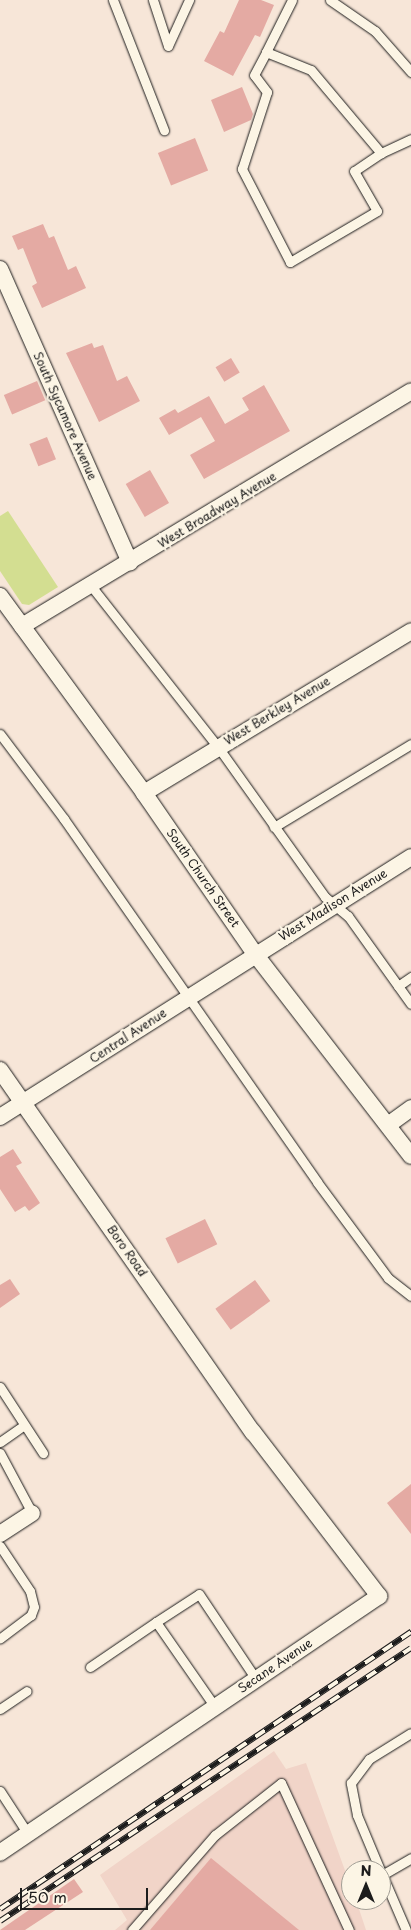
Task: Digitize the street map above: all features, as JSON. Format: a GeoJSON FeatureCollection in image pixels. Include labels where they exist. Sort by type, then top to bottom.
{"type":"FeatureCollection","features":[{"type":"Feature","properties":{"kind":"street","name":"South Sycamore Avenue"},"geometry":{"type":"LineString","coordinates":[[0,269],[4,292],[130,563]]}},
{"type":"Feature","properties":{"kind":"street","name":"West Broadway Avenue"},"geometry":{"type":"LineString","coordinates":[[22,626],[92,587],[411,392]]}},
{"type":"Feature","properties":{"kind":"street","name":"South Church Street"},"geometry":{"type":"LineString","coordinates":[[0,596],[144,793],[255,954],[411,1156]]}},
{"type":"Feature","properties":{"kind":"street","name":"West Berkley Avenue"},"geometry":{"type":"LineString","coordinates":[[144,793],[411,631]]}},
{"type":"Feature","properties":{"kind":"street","name":"West Madison Avenue"},"geometry":{"type":"LineString","coordinates":[[255,954],[411,857]]}},
{"type":"Feature","properties":{"kind":"street","name":"Central Avenue"},"geometry":{"type":"LineString","coordinates":[[0,1117],[255,954]]}},
{"type":"Feature","properties":{"kind":"street","name":"Boro Road"},"geometry":{"type":"LineString","coordinates":[[0,1070],[253,1432]]}},
{"type":"Feature","properties":{"kind":"street"},"geometry":{"type":"LineString","coordinates":[[388,1125],[411,1108]]}},
{"type":"Feature","properties":{"kind":"street","name":"Secane Avenue"},"geometry":{"type":"LineString","coordinates":[[0,1852],[379,1596],[253,1432]]}},
{"type":"Feature","properties":{"kind":"street"},"geometry":{"type":"LineString","coordinates":[[0,1534],[32,1513]]}},
{"type":"Feature","properties":{"kind":"lane"},"geometry":{"type":"LineString","coordinates":[[113,0],[164,130]]}},
{"type":"Feature","properties":{"kind":"lane"},"geometry":{"type":"LineString","coordinates":[[153,0],[168,46],[189,0]]}},
{"type":"Feature","properties":{"kind":"lane"},"geometry":{"type":"LineString","coordinates":[[292,0],[254,75],[266,92],[242,169],[290,262],[377,211],[354,172],[381,153],[411,138]]}},
{"type":"Feature","properties":{"kind":"lane"},"geometry":{"type":"LineString","coordinates":[[330,0],[375,32],[411,72]]}},
{"type":"Feature","properties":{"kind":"lane"},"geometry":{"type":"LineString","coordinates":[[266,52],[311,70],[381,153]]}},
{"type":"Feature","properties":{"kind":"lane"},"geometry":{"type":"LineString","coordinates":[[92,587],[218,747],[274,827],[334,905],[348,916],[411,1004]]}},
{"type":"Feature","properties":{"kind":"lane"},"geometry":{"type":"LineString","coordinates":[[0,734],[64,818],[369,1253],[388,1278],[411,1296]]}},
{"type":"Feature","properties":{"kind":"lane"},"geometry":{"type":"LineString","coordinates":[[274,827],[411,744]]}},
{"type":"Feature","properties":{"kind":"lane"},"geometry":{"type":"LineString","coordinates":[[398,986],[411,977]]}},
{"type":"Feature","properties":{"kind":"lane"},"geometry":{"type":"LineString","coordinates":[[0,1387],[43,1453]]}},
{"type":"Feature","properties":{"kind":"lane"},"geometry":{"type":"LineString","coordinates":[[0,1442],[24,1425]]}},
{"type":"Feature","properties":{"kind":"lane"},"geometry":{"type":"LineString","coordinates":[[0,1453],[32,1513]]}},
{"type":"Feature","properties":{"kind":"lane"},"geometry":{"type":"LineString","coordinates":[[0,1546],[30,1591],[34,1607],[31,1615],[0,1638]]}},
{"type":"Feature","properties":{"kind":"lane"},"geometry":{"type":"LineString","coordinates":[[90,1667],[199,1594],[256,1679]]}},
{"type":"Feature","properties":{"kind":"lane"},"geometry":{"type":"LineString","coordinates":[[156,1622],[215,1707]]}},
{"type":"Feature","properties":{"kind":"lane"},"geometry":{"type":"LineString","coordinates":[[0,1709],[27,1691]]}},
{"type":"Feature","properties":{"kind":"lane"},"geometry":{"type":"LineString","coordinates":[[376,1860],[357,1814],[351,1783],[369,1758],[411,1733]]}},
{"type":"Feature","properties":{"kind":"lane"},"geometry":{"type":"LineString","coordinates":[[132,1930],[215,1835],[281,1783],[349,1930]]}},
{"type":"Feature","properties":{"kind":"lane"},"geometry":{"type":"LineString","coordinates":[[0,1791],[28,1834]]}},
{"type":"Feature","properties":{"kind":"lane"},"geometry":{"type":"LineString","coordinates":[[391,1867],[411,1858]]}},
{"type":"Feature","properties":{"kind":"lane"},"geometry":{"type":"LineString","coordinates":[[391,1895],[406,1930]]}},
{"type":"Feature","properties":{"kind":"shaded area"},"geometry":{"type":"Polygon","coordinates":[[[274,1751],[286,1769],[306,1763],[341,1860],[341,1910],[359,1910],[366,1930],[115,1930],[127,1920],[100,1875],[274,1751]]]}},
{"type":"Feature","properties":{"kind":"green space"},"geometry":{"type":"Polygon","coordinates":[[[8,511],[58,587],[29,605],[22,604],[0,571],[0,516],[8,511]]]}},
{"type":"Feature","properties":{"kind":"building"},"geometry":{"type":"Polygon","coordinates":[[[239,0],[261,0],[274,5],[260,37],[255,35],[233,76],[204,61],[220,31],[224,33],[239,0]]]}},
{"type":"Feature","properties":{"kind":"building"},"geometry":{"type":"Polygon","coordinates":[[[242,87],[253,114],[251,120],[224,132],[211,100],[242,87]]]}},
{"type":"Feature","properties":{"kind":"building"},"geometry":{"type":"Polygon","coordinates":[[[195,138],[208,170],[171,185],[158,153],[195,138]]]}},
{"type":"Feature","properties":{"kind":"building"},"geometry":{"type":"Polygon","coordinates":[[[43,224],[49,238],[54,236],[68,270],[76,266],[86,288],[42,308],[32,286],[37,283],[23,248],[18,250],[12,236],[43,224]]]}},
{"type":"Feature","properties":{"kind":"building"},"geometry":{"type":"Polygon","coordinates":[[[92,343],[94,348],[103,345],[117,381],[127,376],[140,401],[99,422],[66,353],[92,343]]]}},
{"type":"Feature","properties":{"kind":"building"},"geometry":{"type":"Polygon","coordinates":[[[231,358],[240,373],[224,382],[216,367],[231,358]]]}},
{"type":"Feature","properties":{"kind":"building"},"geometry":{"type":"Polygon","coordinates":[[[37,381],[45,400],[12,414],[4,395],[37,381]]]}},
{"type":"Feature","properties":{"kind":"building"},"geometry":{"type":"Polygon","coordinates":[[[264,385],[290,431],[204,479],[190,455],[215,441],[201,417],[169,435],[159,418],[175,409],[178,413],[209,396],[225,424],[249,410],[242,398],[264,385]]]}},
{"type":"Feature","properties":{"kind":"building"},"geometry":{"type":"Polygon","coordinates":[[[47,437],[56,459],[38,466],[29,444],[47,437]]]}},
{"type":"Feature","properties":{"kind":"building"},"geometry":{"type":"Polygon","coordinates":[[[150,470],[169,503],[145,517],[126,484],[150,470]]]}},
{"type":"Feature","properties":{"kind":"building"},"geometry":{"type":"Polygon","coordinates":[[[13,1149],[22,1163],[16,1166],[40,1203],[29,1211],[25,1206],[15,1212],[0,1189],[0,1157],[13,1149]]]}},
{"type":"Feature","properties":{"kind":"building"},"geometry":{"type":"Polygon","coordinates":[[[205,1219],[217,1244],[178,1263],[165,1238],[205,1219]]]}},
{"type":"Feature","properties":{"kind":"building"},"geometry":{"type":"Polygon","coordinates":[[[10,1279],[20,1294],[0,1308],[0,1285],[10,1279]]]}},
{"type":"Feature","properties":{"kind":"building"},"geometry":{"type":"Polygon","coordinates":[[[255,1280],[270,1301],[231,1330],[215,1309],[255,1280]]]}},
{"type":"Feature","properties":{"kind":"building"},"geometry":{"type":"Polygon","coordinates":[[[411,1484],[411,1534],[387,1503],[411,1484]]]}},
{"type":"Feature","properties":{"kind":"building"},"geometry":{"type":"Polygon","coordinates":[[[211,1858],[299,1930],[150,1930],[211,1858]]]}},
{"type":"Feature","properties":{"kind":"building"},"geometry":{"type":"Polygon","coordinates":[[[74,1879],[83,1892],[25,1930],[0,1930],[74,1879]]]}},
{"type":"Feature","properties":{"kind":"railway"},"geometry":{"type":"LineString","coordinates":[[0,1909],[411,1632]]}},
{"type":"Feature","properties":{"kind":"railway"},"geometry":{"type":"LineString","coordinates":[[0,1921],[411,1648]]}}]}
